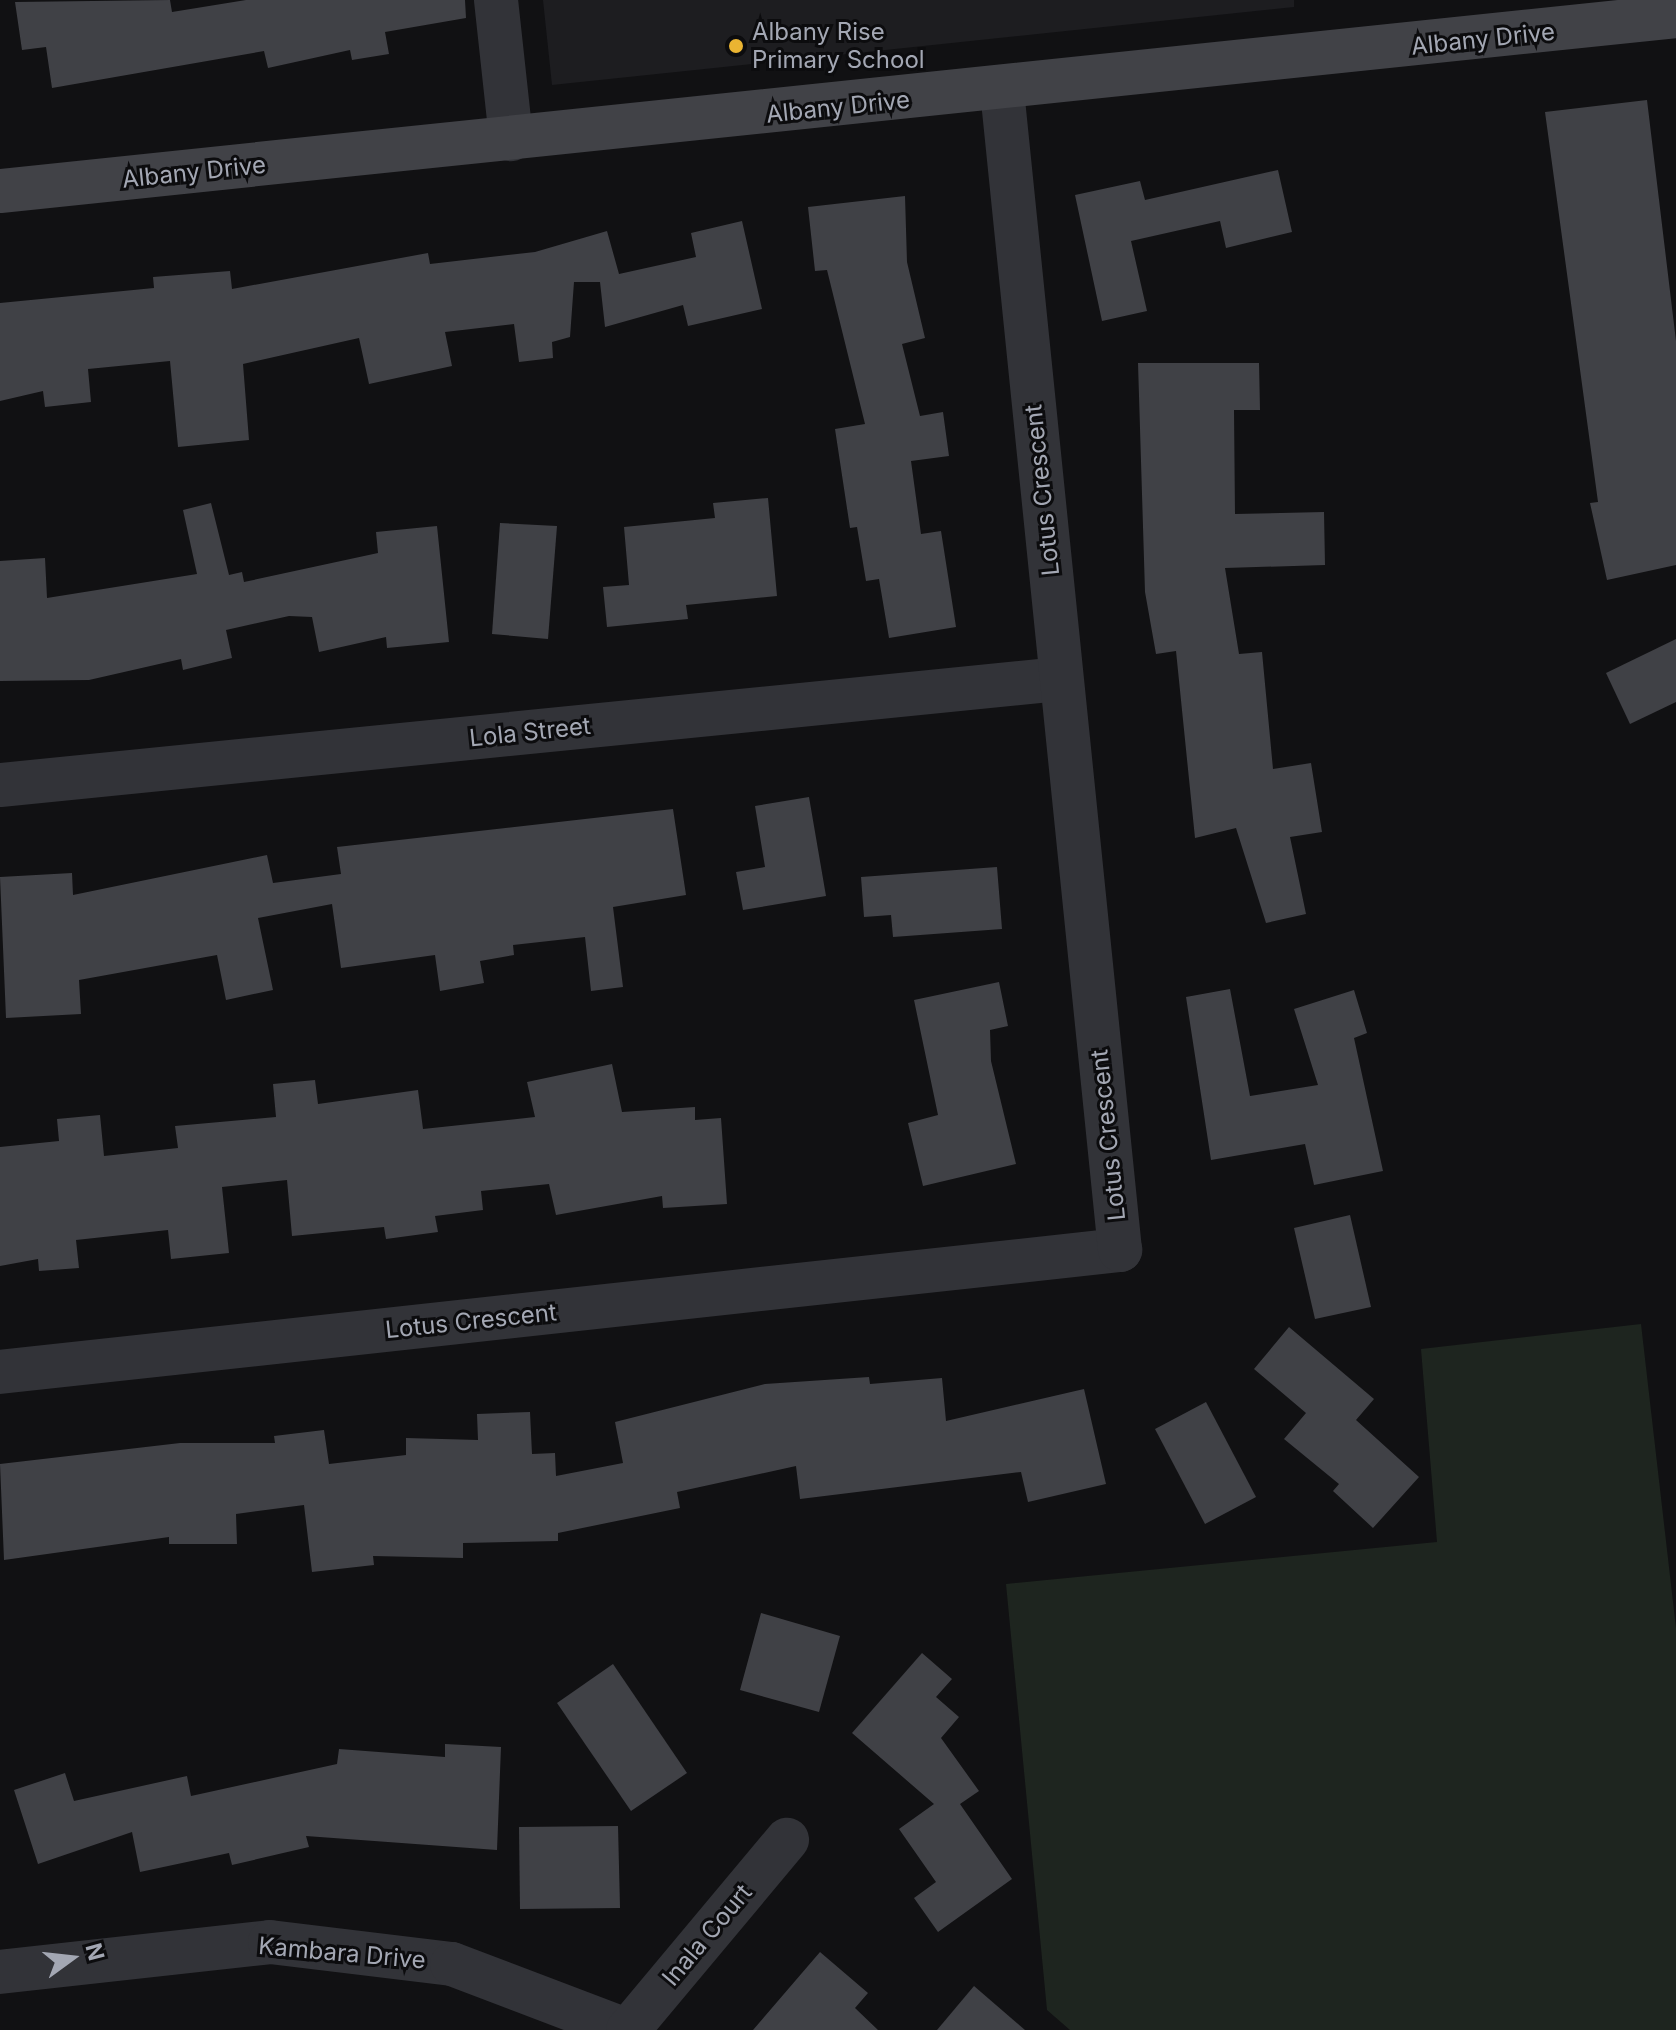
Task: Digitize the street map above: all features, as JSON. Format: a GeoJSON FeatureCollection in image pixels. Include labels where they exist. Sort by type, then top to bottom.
{"type":"FeatureCollection","features":[{"type":"Feature","properties":{"kind":"street"},"geometry":{"type":"LineString","coordinates":[[496,0],[511,139]]}},
{"type":"Feature","properties":{"kind":"street","name":"Albany Drive"},"geometry":{"type":"LineString","coordinates":[[0,191],[1002,90],[1676,16]]}},
{"type":"Feature","properties":{"kind":"street","name":"Lotus Crescent"},"geometry":{"type":"LineString","coordinates":[[0,1372],[1120,1250],[1002,90]]}},
{"type":"Feature","properties":{"kind":"street","name":"Lola Street"},"geometry":{"type":"LineString","coordinates":[[0,785],[1061,679]]}},
{"type":"Feature","properties":{"kind":"street","name":"Inala Court"},"geometry":{"type":"LineString","coordinates":[[627,2030],[787,1840]]}},
{"type":"Feature","properties":{"kind":"street","name":"Kambara Drive"},"geometry":{"type":"LineString","coordinates":[[0,1972],[270,1942],[452,1964],[627,2030]]}},
{"type":"Feature","properties":{"kind":"shaded area","name":"Albany Rise Primary School"},"geometry":{"type":"Polygon","coordinates":[[[543,0],[1294,0],[1294,7],[552,85],[543,0]]]}},
{"type":"Feature","properties":{"kind":"shaded area"},"geometry":{"type":"Polygon","coordinates":[[[1641,1324],[1676,1628],[1676,2030],[1070,2030],[1047,2010],[1006,1584],[1437,1542],[1421,1349],[1641,1324]]]}},
{"type":"Feature","properties":{"kind":"building"},"geometry":{"type":"Polygon","coordinates":[[[170,0],[172,12],[246,0],[465,0],[466,18],[385,32],[389,54],[352,60],[350,50],[268,68],[264,51],[52,88],[46,47],[22,50],[15,2],[170,0]]]}},
{"type":"Feature","properties":{"kind":"building"},"geometry":{"type":"Polygon","coordinates":[[[1647,100],[1676,341],[1676,565],[1607,580],[1590,503],[1598,502],[1545,112],[1647,100]]]}},
{"type":"Feature","properties":{"kind":"building"},"geometry":{"type":"Polygon","coordinates":[[[1278,170],[1292,232],[1226,248],[1220,221],[1131,241],[1147,311],[1102,321],[1075,195],[1140,181],[1145,200],[1278,170]]]}},
{"type":"Feature","properties":{"kind":"building"},"geometry":{"type":"Polygon","coordinates":[[[905,196],[907,262],[925,338],[902,344],[920,416],[943,412],[949,456],[911,461],[921,534],[941,531],[956,627],[889,638],[879,579],[866,581],[857,527],[850,528],[835,429],[865,424],[827,270],[815,271],[808,207],[905,196]]]}},
{"type":"Feature","properties":{"kind":"building"},"geometry":{"type":"Polygon","coordinates":[[[742,221],[762,309],[688,326],[683,305],[605,327],[600,282],[574,282],[570,337],[552,342],[553,358],[519,362],[514,324],[445,332],[452,366],[369,384],[359,338],[243,364],[249,440],[178,447],[170,361],[88,369],[91,402],[45,407],[43,391],[0,401],[0,303],[154,288],[153,277],[230,271],[232,289],[428,253],[430,264],[535,252],[607,231],[619,274],[696,257],[691,233],[742,221]]]}},
{"type":"Feature","properties":{"kind":"building"},"geometry":{"type":"Polygon","coordinates":[[[1138,363],[1259,363],[1260,410],[1234,410],[1235,514],[1324,512],[1325,565],[1225,568],[1239,654],[1262,652],[1273,769],[1311,763],[1322,832],[1290,837],[1306,914],[1266,923],[1236,828],[1195,838],[1176,651],[1156,654],[1145,592],[1138,363]]]}},
{"type":"Feature","properties":{"kind":"building"},"geometry":{"type":"Polygon","coordinates":[[[768,498],[777,596],[686,605],[688,619],[607,627],[603,587],[629,585],[624,527],[715,518],[713,503],[768,498]]]}},
{"type":"Feature","properties":{"kind":"building"},"geometry":{"type":"Polygon","coordinates":[[[211,503],[229,575],[242,572],[244,582],[378,553],[376,532],[437,526],[449,642],[387,648],[386,637],[319,652],[312,617],[289,616],[226,630],[232,658],[183,670],[181,659],[89,680],[0,681],[0,561],[45,558],[47,598],[197,574],[183,510],[211,503]]]}},
{"type":"Feature","properties":{"kind":"building"},"geometry":{"type":"Polygon","coordinates":[[[500,523],[557,526],[548,639],[492,634],[500,523]]]}},
{"type":"Feature","properties":{"kind":"building"},"geometry":{"type":"Polygon","coordinates":[[[1676,639],[1676,702],[1630,724],[1606,673],[1676,639]]]}},
{"type":"Feature","properties":{"kind":"building"},"geometry":{"type":"Polygon","coordinates":[[[809,797],[826,896],[743,910],[736,872],[765,867],[755,806],[809,797]]]}},
{"type":"Feature","properties":{"kind":"building"},"geometry":{"type":"Polygon","coordinates":[[[673,809],[686,895],[613,907],[623,987],[591,991],[585,937],[513,945],[514,955],[480,961],[484,983],[440,991],[435,955],[341,968],[332,904],[258,918],[273,990],[226,1000],[217,955],[79,980],[81,1014],[6,1018],[0,877],[72,873],[73,895],[267,855],[273,883],[341,874],[337,847],[673,809]]]}},
{"type":"Feature","properties":{"kind":"building"},"geometry":{"type":"Polygon","coordinates":[[[997,867],[1002,929],[893,937],[891,915],[864,917],[861,877],[997,867]]]}},
{"type":"Feature","properties":{"kind":"building"},"geometry":{"type":"Polygon","coordinates":[[[999,982],[1008,1026],[990,1030],[991,1061],[1016,1164],[923,1186],[908,1123],[938,1115],[914,1000],[999,982]]]}},
{"type":"Feature","properties":{"kind":"building"},"geometry":{"type":"Polygon","coordinates":[[[1230,989],[1250,1096],[1318,1085],[1294,1009],[1354,990],[1367,1033],[1354,1038],[1383,1171],[1314,1185],[1305,1144],[1211,1160],[1186,997],[1230,989]]]}},
{"type":"Feature","properties":{"kind":"building"},"geometry":{"type":"Polygon","coordinates":[[[612,1064],[622,1112],[695,1107],[695,1120],[721,1118],[727,1204],[663,1208],[662,1196],[556,1215],[549,1184],[481,1191],[483,1210],[435,1216],[438,1232],[386,1239],[384,1227],[292,1236],[287,1180],[222,1187],[229,1253],[171,1259],[168,1230],[76,1240],[79,1268],[39,1271],[38,1259],[0,1266],[0,1147],[59,1141],[57,1119],[100,1115],[104,1156],[178,1148],[175,1126],[276,1117],[273,1084],[315,1080],[318,1104],[418,1090],[423,1129],[535,1117],[527,1082],[612,1064]]]}},
{"type":"Feature","properties":{"kind":"building"},"geometry":{"type":"Polygon","coordinates":[[[1350,1215],[1371,1307],[1315,1319],[1294,1228],[1350,1215]]]}},
{"type":"Feature","properties":{"kind":"building"},"geometry":{"type":"Polygon","coordinates":[[[1289,1327],[1374,1399],[1356,1420],[1419,1477],[1373,1528],[1333,1491],[1339,1484],[1284,1439],[1306,1413],[1254,1369],[1289,1327]]]}},
{"type":"Feature","properties":{"kind":"building"},"geometry":{"type":"Polygon","coordinates":[[[869,1377],[870,1384],[942,1378],[946,1421],[1084,1389],[1106,1484],[1028,1502],[1021,1472],[800,1499],[796,1466],[677,1492],[680,1508],[558,1533],[558,1541],[463,1543],[463,1558],[373,1556],[374,1565],[312,1572],[304,1505],[236,1514],[237,1544],[169,1544],[169,1537],[4,1560],[0,1464],[180,1443],[275,1443],[274,1436],[324,1430],[329,1464],[406,1455],[406,1438],[478,1440],[477,1414],[530,1412],[532,1454],[555,1453],[556,1476],[623,1463],[615,1422],[765,1384],[869,1377]]]}},
{"type":"Feature","properties":{"kind":"building"},"geometry":{"type":"Polygon","coordinates":[[[1206,1402],[1256,1497],[1205,1524],[1155,1429],[1206,1402]]]}},
{"type":"Feature","properties":{"kind":"building"},"geometry":{"type":"Polygon","coordinates":[[[761,1613],[840,1636],[819,1712],[740,1690],[761,1613]]]}},
{"type":"Feature","properties":{"kind":"building"},"geometry":{"type":"Polygon","coordinates":[[[922,1653],[952,1679],[936,1697],[959,1717],[941,1738],[979,1791],[960,1804],[1012,1879],[938,1932],[914,1898],[936,1882],[899,1829],[934,1804],[852,1733],[922,1653]]]}},
{"type":"Feature","properties":{"kind":"building"},"geometry":{"type":"Polygon","coordinates":[[[613,1664],[687,1773],[631,1811],[557,1703],[613,1664]]]}},
{"type":"Feature","properties":{"kind":"building"},"geometry":{"type":"Polygon","coordinates":[[[445,1744],[501,1747],[497,1850],[306,1836],[309,1847],[232,1865],[229,1853],[140,1872],[132,1832],[38,1864],[14,1790],[65,1773],[74,1801],[187,1776],[191,1796],[337,1764],[339,1749],[445,1757],[445,1744]]]}},
{"type":"Feature","properties":{"kind":"building"},"geometry":{"type":"Polygon","coordinates":[[[618,1826],[620,1908],[520,1909],[519,1827],[618,1826]]]}},
{"type":"Feature","properties":{"kind":"building"},"geometry":{"type":"Polygon","coordinates":[[[820,1952],[868,1993],[855,2008],[878,2030],[753,2030],[820,1952]]]}},
{"type":"Feature","properties":{"kind":"building"},"geometry":{"type":"Polygon","coordinates":[[[974,1986],[1025,2030],[937,2030],[974,1986]]]}},
{"type":"Feature","properties":{"kind":"place","name":"Albany Rise Primary School"},"geometry":{"type":"Point","coordinates":[736,46]}}]}
